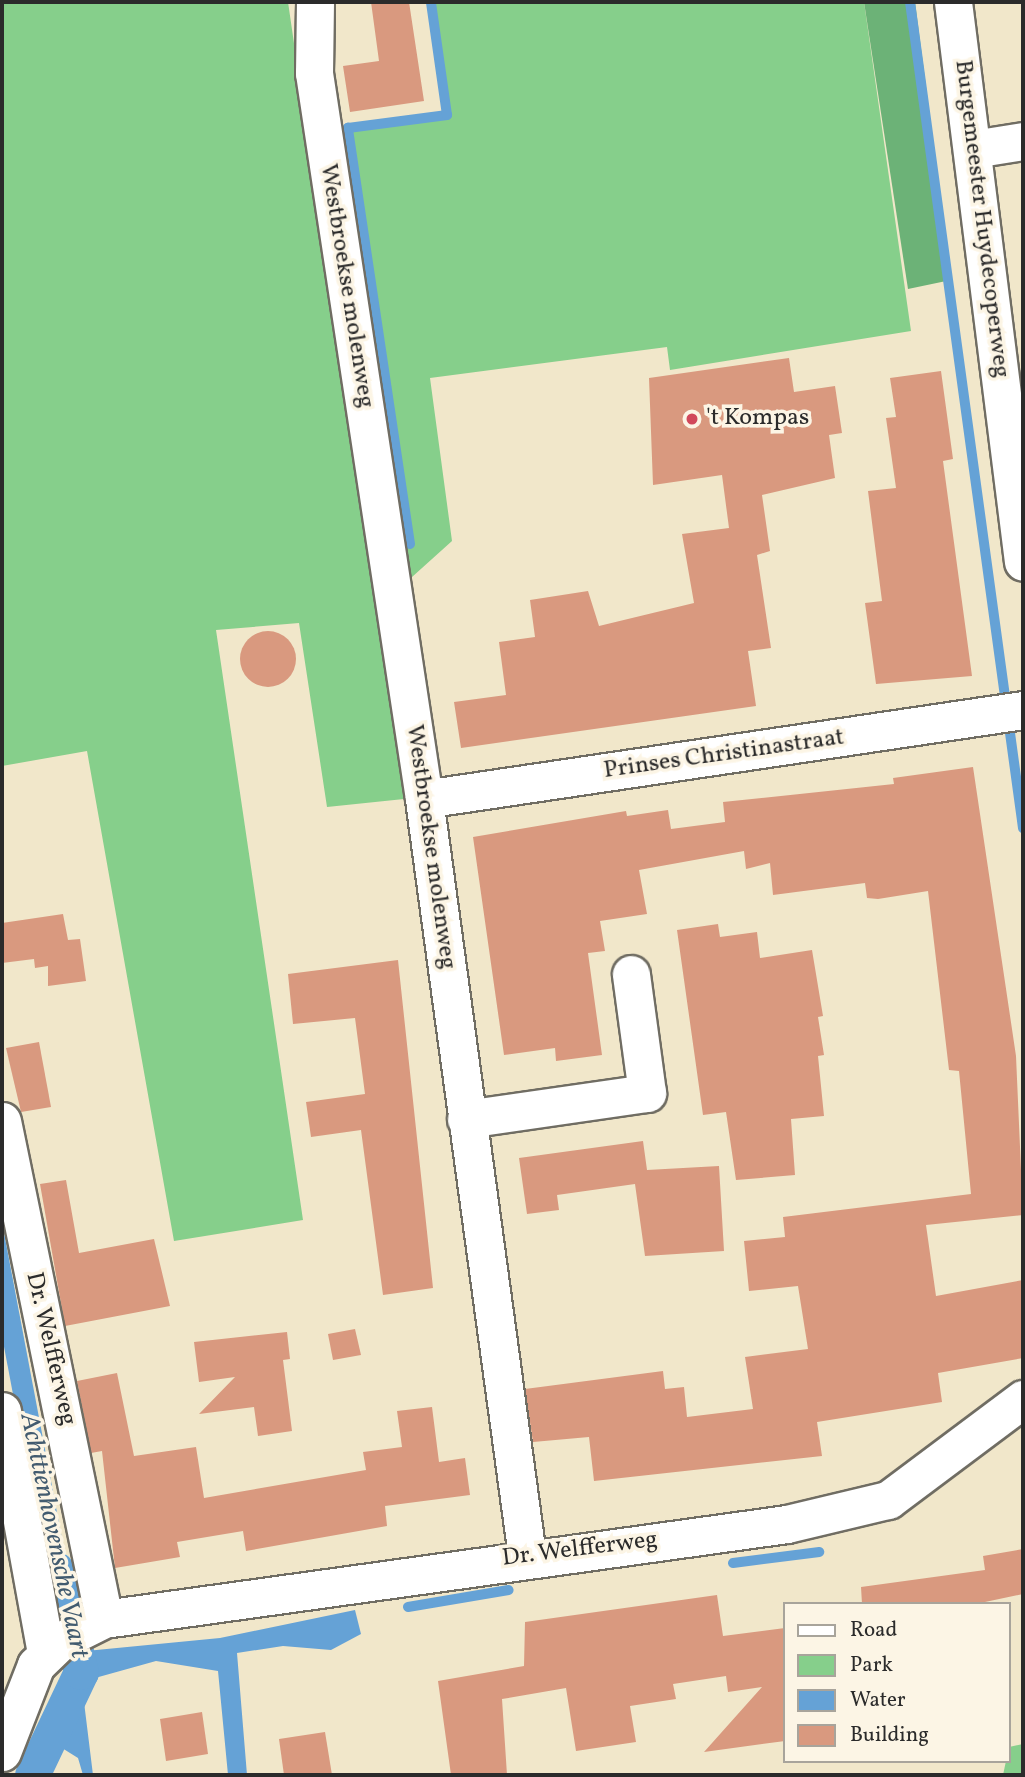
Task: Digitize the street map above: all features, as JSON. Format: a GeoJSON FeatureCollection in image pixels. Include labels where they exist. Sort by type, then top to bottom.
{"type":"FeatureCollection","features":[{"type":"Feature","properties":{"kind":"street","name":"Westbroekse molenweg"},"geometry":{"type":"LineString","coordinates":[[315,2],[314,73],[424,799],[527,1556]]}},
{"type":"Feature","properties":{"kind":"street","name":"Burgemeester Huydecoperweg"},"geometry":{"type":"LineString","coordinates":[[953,2],[1023,562]]}},
{"type":"Feature","properties":{"kind":"street"},"geometry":{"type":"LineString","coordinates":[[973,149],[1023,141]]}},
{"type":"Feature","properties":{"kind":"street","name":"Prinses Christinastraat"},"geometry":{"type":"LineString","coordinates":[[424,799],[1023,710]]}},
{"type":"Feature","properties":{"kind":"street"},"geometry":{"type":"LineString","coordinates":[[466,1119],[647,1093],[631,974]]}},
{"type":"Feature","properties":{"kind":"street","name":"Dr. Welfferweg"},"geometry":{"type":"LineString","coordinates":[[2,1121],[101,1620]]}},
{"type":"Feature","properties":{"kind":"street","name":"Dr. Welfferweg"},"geometry":{"type":"LineString","coordinates":[[2,1752],[27,1680],[48,1652],[101,1620],[527,1556],[787,1524],[888,1500],[1023,1399]]}},
{"type":"Feature","properties":{"kind":"street"},"geometry":{"type":"LineString","coordinates":[[2,1411],[48,1652]]}},
{"type":"Feature","properties":{"kind":"green space"},"geometry":{"type":"Polygon","coordinates":[[[2,2],[288,2],[404,799],[327,807],[299,623],[216,630],[303,1220],[174,1241],[87,751],[2,766],[2,2]]]}},
{"type":"Feature","properties":{"kind":"green space"},"geometry":{"type":"Polygon","coordinates":[[[431,2],[864,2],[911,331],[670,370],[667,347],[430,378],[452,541],[402,586],[332,131],[447,114],[431,2]]]}},
{"type":"Feature","properties":{"kind":"green space"},"geometry":{"type":"Polygon","coordinates":[[[864,2],[915,2],[951,280],[908,289],[864,2]]]}},
{"type":"Feature","properties":{"kind":"green space"},"geometry":{"type":"Polygon","coordinates":[[[1023,1744],[1023,1775],[1003,1775],[1006,1763],[1011,1763],[1011,1747],[1023,1744]]]}},
{"type":"Feature","properties":{"kind":"water","name":"Achttienhovensche Vaart"},"geometry":{"type":"Polygon","coordinates":[[[2,1222],[76,1613],[55,1617],[2,1336],[2,1222]]]}},
{"type":"Feature","properties":{"kind":"water"},"geometry":{"type":"Polygon","coordinates":[[[355,1610],[361,1634],[331,1650],[283,1646],[237,1653],[247,1775],[228,1775],[218,1671],[156,1661],[95,1678],[89,1686],[84,1702],[93,1775],[83,1775],[78,1758],[62,1748],[41,1775],[21,1775],[47,1729],[68,1661],[86,1651],[220,1638],[355,1610]]]}},
{"type":"Feature","properties":{"kind":"building"},"geometry":{"type":"Polygon","coordinates":[[[371,2],[409,2],[424,101],[350,112],[343,66],[379,61],[371,2]]]}},
{"type":"Feature","properties":{"kind":"building"},"geometry":{"type":"Polygon","coordinates":[[[789,358],[794,392],[835,386],[842,433],[829,435],[835,478],[762,495],[770,551],[757,555],[771,648],[748,651],[756,706],[461,748],[454,702],[506,695],[499,642],[535,637],[530,600],[588,591],[599,626],[694,603],[682,534],[729,528],[722,475],[653,485],[649,378],[789,358]]]}},
{"type":"Feature","properties":{"kind":"building"},"geometry":{"type":"Polygon","coordinates":[[[941,371],[953,459],[943,461],[972,676],[876,684],[865,603],[882,601],[868,491],[896,488],[886,418],[896,417],[890,378],[941,371]]]}},
{"type":"Feature","properties":{"kind":"building"},"geometry":{"type":"Polygon","coordinates":[[[268,631],[279,633],[288,639],[294,648],[294,670],[288,679],[279,685],[268,687],[257,685],[248,679],[242,670],[240,659],[242,648],[248,639],[257,633],[268,631]]]}},
{"type":"Feature","properties":{"kind":"building"},"geometry":{"type":"Polygon","coordinates":[[[973,767],[1016,1056],[1023,1215],[926,1225],[936,1296],[1023,1280],[1023,1358],[938,1373],[942,1402],[817,1422],[822,1456],[594,1481],[589,1437],[533,1442],[525,1389],[663,1371],[665,1389],[684,1387],[687,1417],[753,1409],[745,1357],[808,1349],[798,1286],[749,1291],[744,1241],[785,1237],[783,1217],[971,1194],[959,1071],[949,1070],[928,891],[878,899],[867,898],[865,883],[773,895],[770,863],[746,869],[744,851],[639,870],[647,914],[600,921],[605,951],[588,953],[602,1055],[556,1061],[555,1048],[504,1055],[473,837],[626,811],[627,816],[668,810],[671,829],[725,822],[723,802],[894,784],[893,778],[973,767]]]}},
{"type":"Feature","properties":{"kind":"building"},"geometry":{"type":"Polygon","coordinates":[[[63,914],[68,940],[80,939],[86,981],[48,986],[48,966],[35,968],[34,959],[2,963],[2,923],[63,914]]]}},
{"type":"Feature","properties":{"kind":"building"},"geometry":{"type":"Polygon","coordinates":[[[718,924],[720,937],[757,932],[760,958],[812,950],[823,1016],[818,1017],[824,1055],[818,1056],[824,1116],[791,1119],[795,1175],[736,1180],[726,1112],[703,1115],[677,930],[718,924]]]}},
{"type":"Feature","properties":{"kind":"building"},"geometry":{"type":"Polygon","coordinates":[[[398,960],[433,1288],[383,1295],[361,1130],[311,1137],[306,1102],[365,1094],[355,1018],[293,1024],[288,974],[398,960]]]}},
{"type":"Feature","properties":{"kind":"building"},"geometry":{"type":"Polygon","coordinates":[[[39,1042],[51,1107],[21,1112],[6,1048],[39,1042]]]}},
{"type":"Feature","properties":{"kind":"building"},"geometry":{"type":"Polygon","coordinates":[[[643,1141],[647,1170],[719,1166],[724,1251],[645,1256],[635,1184],[557,1195],[559,1210],[527,1214],[519,1158],[643,1141]]]}},
{"type":"Feature","properties":{"kind":"building"},"geometry":{"type":"Polygon","coordinates":[[[66,1180],[79,1253],[154,1239],[170,1306],[65,1326],[40,1184],[66,1180]]]}},
{"type":"Feature","properties":{"kind":"building"},"geometry":{"type":"Polygon","coordinates":[[[355,1329],[361,1355],[333,1360],[328,1334],[355,1329]]]}},
{"type":"Feature","properties":{"kind":"building"},"geometry":{"type":"Polygon","coordinates":[[[287,1332],[290,1359],[283,1360],[292,1431],[258,1436],[254,1407],[199,1414],[235,1377],[199,1382],[194,1342],[287,1332]]]}},
{"type":"Feature","properties":{"kind":"building"},"geometry":{"type":"Polygon","coordinates":[[[117,1373],[134,1456],[196,1447],[204,1498],[366,1470],[363,1452],[402,1447],[397,1411],[432,1407],[439,1462],[465,1458],[470,1495],[385,1506],[387,1526],[246,1551],[243,1531],[177,1542],[180,1557],[115,1568],[102,1451],[91,1453],[77,1381],[117,1373]]]}},
{"type":"Feature","properties":{"kind":"building"},"geometry":{"type":"Polygon","coordinates":[[[1023,1549],[1023,1594],[985,1602],[862,1602],[861,1587],[985,1570],[983,1556],[1023,1549]]]}},
{"type":"Feature","properties":{"kind":"building"},"geometry":{"type":"Polygon","coordinates":[[[717,1595],[723,1636],[783,1628],[783,1741],[704,1752],[762,1687],[728,1692],[726,1676],[673,1684],[676,1699],[630,1706],[636,1742],[576,1751],[566,1688],[502,1699],[507,1775],[451,1775],[438,1681],[524,1666],[525,1622],[717,1595]]]}},
{"type":"Feature","properties":{"kind":"building"},"geometry":{"type":"Polygon","coordinates":[[[202,1712],[208,1754],[166,1761],[160,1719],[202,1712]]]}},
{"type":"Feature","properties":{"kind":"building"},"geometry":{"type":"Polygon","coordinates":[[[325,1732],[332,1775],[284,1775],[279,1739],[325,1732]]]}},
{"type":"Feature","properties":{"kind":"waterway"},"geometry":{"type":"LineString","coordinates":[[410,544],[348,128],[447,115],[431,2]]}},
{"type":"Feature","properties":{"kind":"waterway"},"geometry":{"type":"LineString","coordinates":[[910,2],[1023,828]]}},
{"type":"Feature","properties":{"kind":"waterway"},"geometry":{"type":"LineString","coordinates":[[733,1563],[819,1552]]}},
{"type":"Feature","properties":{"kind":"waterway","name":"Achttienhovensche Vaart"},"geometry":{"type":"LineString","coordinates":[[32,1775],[81,1672],[56,1569]]}},
{"type":"Feature","properties":{"kind":"waterway"},"geometry":{"type":"LineString","coordinates":[[408,1607],[509,1590]]}},
{"type":"Feature","properties":{"kind":"place","name":"'t Kompas"},"geometry":{"type":"Point","coordinates":[692,419]}}]}
